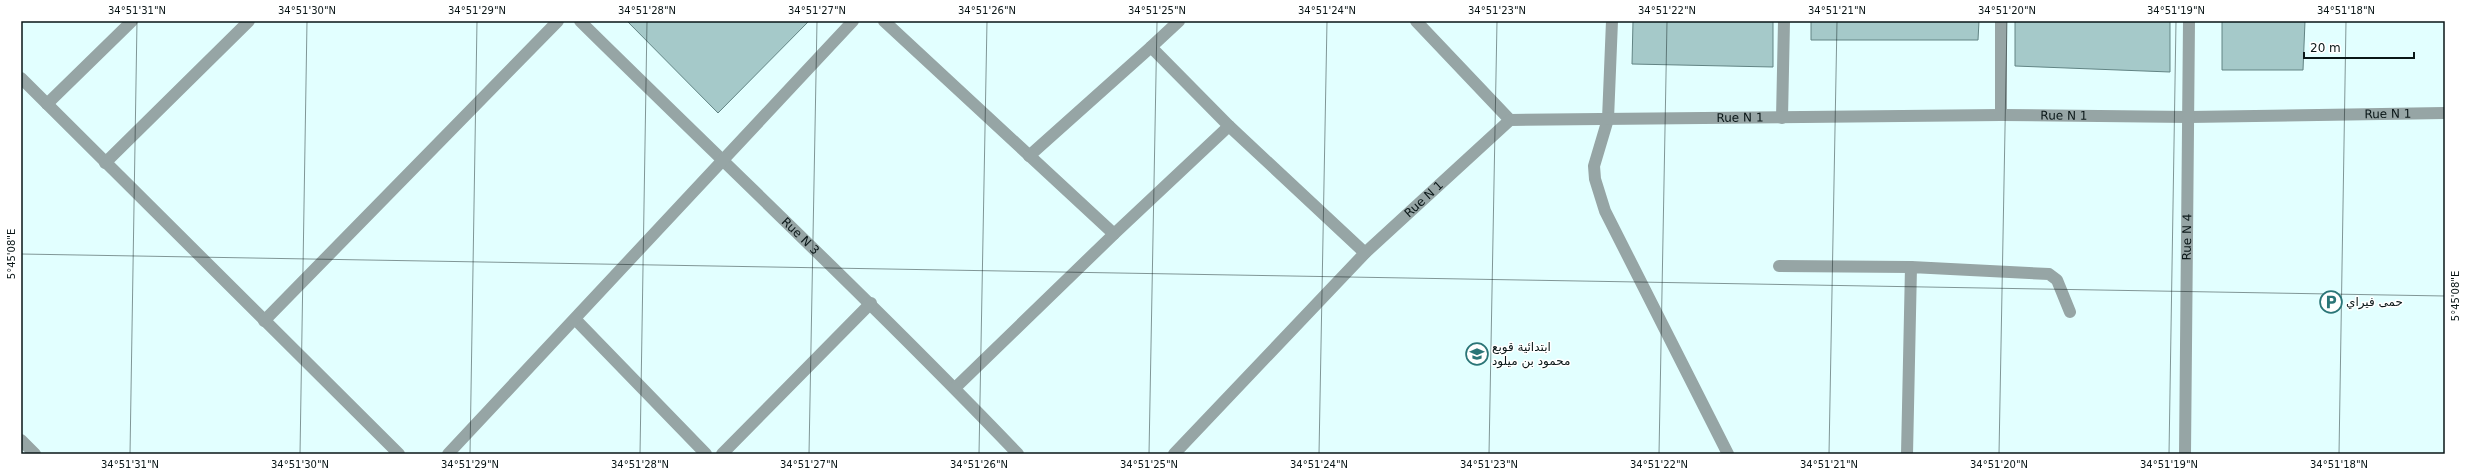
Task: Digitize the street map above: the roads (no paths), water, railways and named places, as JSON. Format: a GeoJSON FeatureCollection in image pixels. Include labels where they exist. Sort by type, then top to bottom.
{"type":"FeatureCollection","features":[{"type":"Feature","properties":{"kind":"street"},"geometry":{"type":"LineString","coordinates":[[47,104],[132,21]]}},
{"type":"Feature","properties":{"kind":"street"},"geometry":{"type":"LineString","coordinates":[[105,162],[249,21]]}},
{"type":"Feature","properties":{"kind":"street"},"geometry":{"type":"LineString","coordinates":[[264,321],[558,21]]}},
{"type":"Feature","properties":{"kind":"street","name":"Rue N 3"},"geometry":{"type":"LineString","coordinates":[[580,21],[722,161],[871,303],[1018,454]]}},
{"type":"Feature","properties":{"kind":"street"},"geometry":{"type":"LineString","coordinates":[[448,454],[853,21]]}},
{"type":"Feature","properties":{"kind":"street"},"geometry":{"type":"LineString","coordinates":[[884,21],[1114,234]]}},
{"type":"Feature","properties":{"kind":"street"},"geometry":{"type":"LineString","coordinates":[[1029,156],[1179,21]]}},
{"type":"Feature","properties":{"kind":"street"},"geometry":{"type":"LineString","coordinates":[[1416,21],[1510,120]]}},
{"type":"Feature","properties":{"kind":"street"},"geometry":{"type":"LineString","coordinates":[[1612,21],[1608,119],[1594,166],[1599,196],[1605,211],[1728,454]]}},
{"type":"Feature","properties":{"kind":"street"},"geometry":{"type":"LineString","coordinates":[[1782,118],[1784,21]]}},
{"type":"Feature","properties":{"kind":"street"},"geometry":{"type":"LineString","coordinates":[[2001,21],[2001,115]]}},
{"type":"Feature","properties":{"kind":"street","name":"Rue N 4"},"geometry":{"type":"LineString","coordinates":[[2185,454],[2189,21]]}},
{"type":"Feature","properties":{"kind":"street"},"geometry":{"type":"LineString","coordinates":[[1151,47],[1229,126],[1365,253]]}},
{"type":"Feature","properties":{"kind":"street"},"geometry":{"type":"LineString","coordinates":[[21,78],[399,454]]}},
{"type":"Feature","properties":{"kind":"street","name":"Rue N 1"},"geometry":{"type":"LineString","coordinates":[[1174,454],[1365,253],[1510,120],[2001,115],[2189,117],[2445,113]]}},
{"type":"Feature","properties":{"kind":"street"},"geometry":{"type":"LineString","coordinates":[[955,388],[1114,234],[1229,126]]}},
{"type":"Feature","properties":{"kind":"street"},"geometry":{"type":"LineString","coordinates":[[1779,266],[1911,267],[2049,274],[2057,280],[2070,312]]}},
{"type":"Feature","properties":{"kind":"street"},"geometry":{"type":"LineString","coordinates":[[1907,454],[1911,267]]}},
{"type":"Feature","properties":{"kind":"street"},"geometry":{"type":"LineString","coordinates":[[722,454],[871,303]]}},
{"type":"Feature","properties":{"kind":"street"},"geometry":{"type":"LineString","coordinates":[[575,318],[706,454]]}},
{"type":"Feature","properties":{"kind":"street"},"geometry":{"type":"LineString","coordinates":[[21,440],[35,454]]}},
{"type":"Feature","properties":{"kind":"place","name":"حمى فيراي"},"geometry":{"type":"Point","coordinates":[2331,302]}},
{"type":"Feature","properties":{"kind":"place","name":"ابتدائية قوبع محمود بن ميلود"},"geometry":{"type":"Point","coordinates":[1477,354]}}]}
